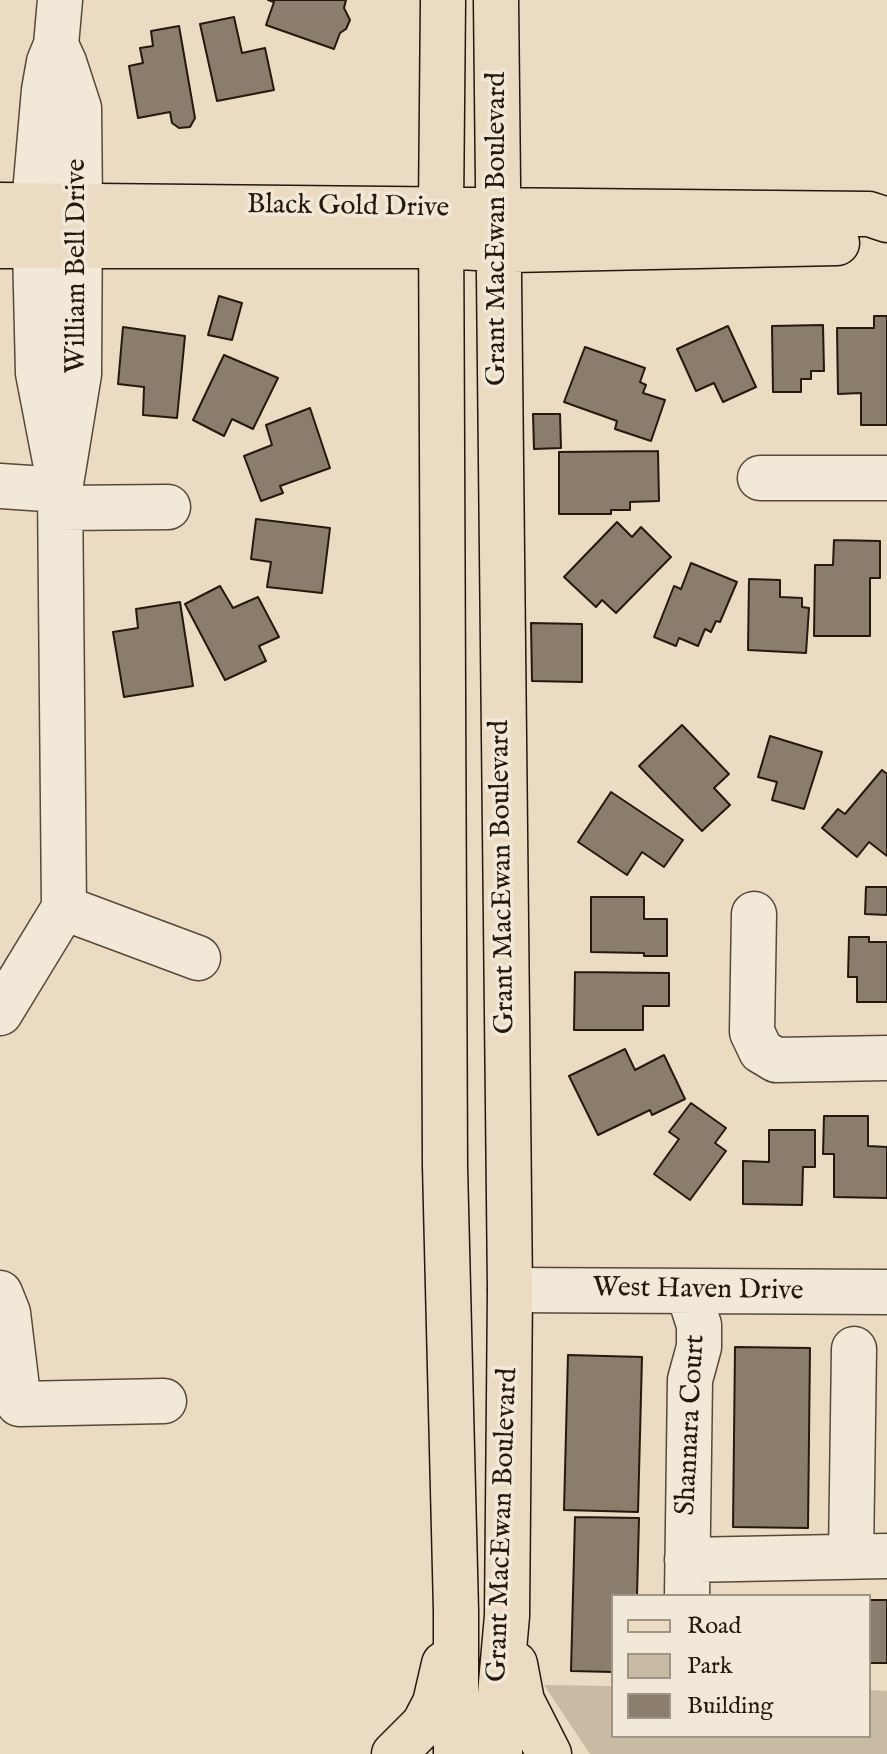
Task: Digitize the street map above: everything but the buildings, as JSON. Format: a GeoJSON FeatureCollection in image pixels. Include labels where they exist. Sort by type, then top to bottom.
{"type":"FeatureCollection","features":[{"type":"Feature","properties":{"kind":"main road","name":"Grant MacEwan Boulevard"},"geometry":{"type":"LineString","coordinates":[[443,0],[445,1150],[456,1611],[456,1754]]}},
{"type":"Feature","properties":{"kind":"main road","name":"Grant MacEwan Boulevard"},"geometry":{"type":"LineString","coordinates":[[496,0],[510,1290],[507,1616],[500,1694],[500,1754]]}},
{"type":"Feature","properties":{"kind":"main road","name":"Black Gold Drive"},"geometry":{"type":"LineString","coordinates":[[17,225],[441,227],[498,230],[869,214],[887,220]]}},
{"type":"Feature","properties":{"kind":"main road","name":"Black Gold Drive"},"geometry":{"type":"LineString","coordinates":[[498,230],[512,250],[887,242]]}},
{"type":"Feature","properties":{"kind":"main road"},"geometry":{"type":"LineString","coordinates":[[394,1754],[424,1724],[435,1703],[456,1611]]}},
{"type":"Feature","properties":{"kind":"main road"},"geometry":{"type":"LineString","coordinates":[[507,1616],[522,1701],[549,1754]]}},
{"type":"Feature","properties":{"kind":"street","name":"William Bell Drive"},"geometry":{"type":"LineString","coordinates":[[60,0],[56,45],[49,62],[17,225],[60,499]]}},
{"type":"Feature","properties":{"kind":"street","name":"William Bell Drive"},"geometry":{"type":"LineString","coordinates":[[56,45],[79,108],[79,374],[60,499],[64,908]]}},
{"type":"Feature","properties":{"kind":"street"},"geometry":{"type":"LineString","coordinates":[[760,478],[887,478]]}},
{"type":"Feature","properties":{"kind":"street"},"geometry":{"type":"LineString","coordinates":[[0,486],[60,499],[168,507]]}},
{"type":"Feature","properties":{"kind":"street"},"geometry":{"type":"LineString","coordinates":[[0,1013],[64,908],[198,958]]}},
{"type":"Feature","properties":{"kind":"street"},"geometry":{"type":"LineString","coordinates":[[754,914],[752,1032],[761,1051],[776,1060],[887,1058]]}},
{"type":"Feature","properties":{"kind":"street","name":"West Haven Drive"},"geometry":{"type":"LineString","coordinates":[[510,1290],[887,1292]]}},
{"type":"Feature","properties":{"kind":"street","name":"Shannara Court"},"geometry":{"type":"LineString","coordinates":[[688,1291],[676,1325],[677,1348],[690,1380],[687,1578],[869,1556],[854,1349]]}},
{"type":"Feature","properties":{"kind":"street"},"geometry":{"type":"LineString","coordinates":[[0,1293],[8,1313],[19,1404],[164,1401]]}},
{"type":"Feature","properties":{"kind":"green space"},"geometry":{"type":"Polygon","coordinates":[[[544,1685],[611,1686],[611,1738],[871,1738],[871,1690],[887,1691],[887,1754],[590,1754],[544,1685]]]}}]}
